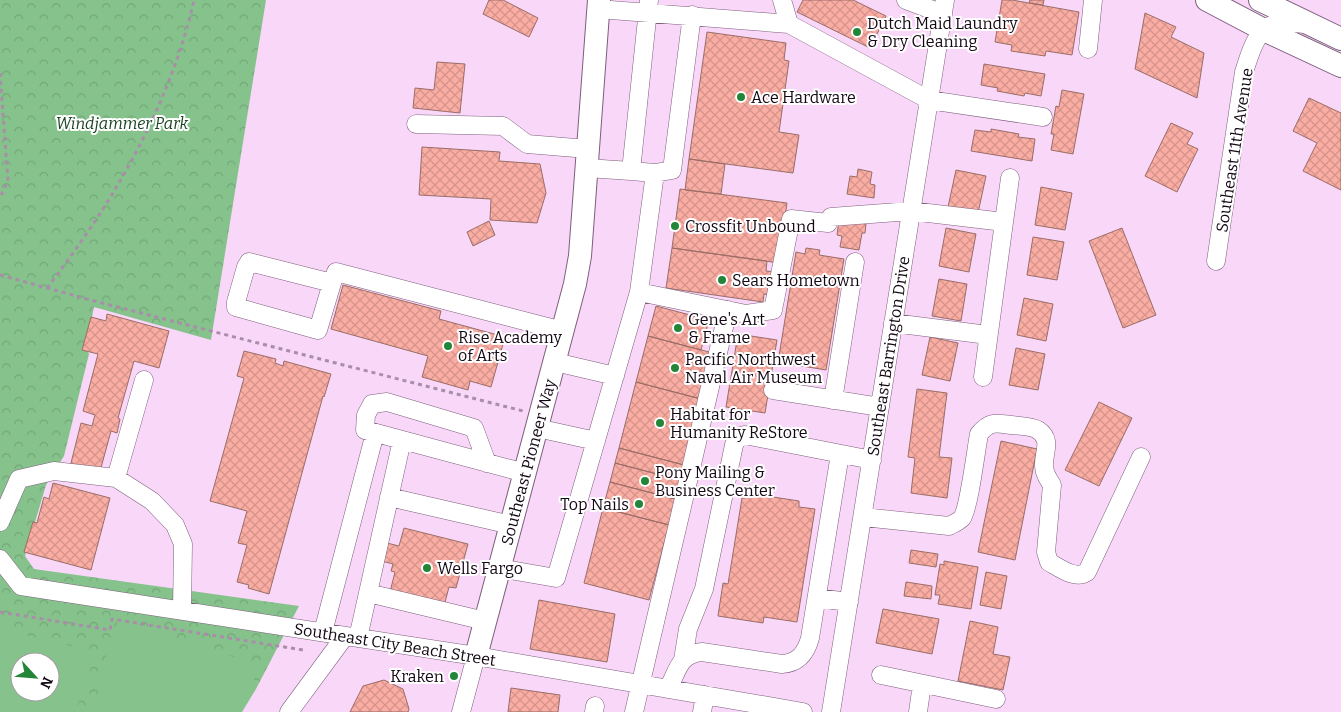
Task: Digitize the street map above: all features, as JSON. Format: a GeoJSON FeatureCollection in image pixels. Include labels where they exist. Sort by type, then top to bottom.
{"type":"FeatureCollection","features":[{"type":"Feature","properties":{"kind":"main road"},"geometry":{"type":"LineString","coordinates":[[1207,0],[1264,30],[1341,66]]}},
{"type":"Feature","properties":{"kind":"main road"},"geometry":{"type":"LineString","coordinates":[[1260,0],[1341,39]]}},
{"type":"Feature","properties":{"kind":"main road","name":"Southeast Pioneer Way"},"geometry":{"type":"LineString","coordinates":[[476,656],[575,284],[580,256],[598,4]]}},
{"type":"Feature","properties":{"kind":"street"},"geometry":{"type":"LineString","coordinates":[[782,0],[789,24]]}},
{"type":"Feature","properties":{"kind":"street"},"geometry":{"type":"LineString","coordinates":[[906,0],[944,7]]}},
{"type":"Feature","properties":{"kind":"street"},"geometry":{"type":"LineString","coordinates":[[1088,49],[1093,0]]}},
{"type":"Feature","properties":{"kind":"street"},"geometry":{"type":"LineString","coordinates":[[598,4],[648,6],[692,15],[789,24],[929,100],[1043,116]]}},
{"type":"Feature","properties":{"kind":"street"},"geometry":{"type":"LineString","coordinates":[[632,171],[648,6]]}},
{"type":"Feature","properties":{"kind":"street","name":"Southeast Barrington Drive"},"geometry":{"type":"LineString","coordinates":[[831,712],[944,7]]}},
{"type":"Feature","properties":{"kind":"street"},"geometry":{"type":"LineString","coordinates":[[416,124],[503,126],[527,144],[632,171],[655,173],[672,170],[692,15]]}},
{"type":"Feature","properties":{"kind":"street"},"geometry":{"type":"LineString","coordinates":[[1264,30],[1277,23],[1310,24]]}},
{"type":"Feature","properties":{"kind":"street","name":"Southeast 11th Avenue"},"geometry":{"type":"LineString","coordinates":[[1216,261],[1244,72],[1253,44],[1264,30]]}},
{"type":"Feature","properties":{"kind":"street"},"geometry":{"type":"LineString","coordinates":[[499,568],[556,578],[639,292],[655,173]]}},
{"type":"Feature","properties":{"kind":"street"},"geometry":{"type":"LineString","coordinates":[[983,377],[1010,178]]}},
{"type":"Feature","properties":{"kind":"street"},"geometry":{"type":"LineString","coordinates":[[639,292],[746,314],[773,310],[791,219],[828,223],[831,217],[912,211],[1004,222]]}},
{"type":"Feature","properties":{"kind":"street"},"geometry":{"type":"LineString","coordinates":[[332,283],[249,262],[238,293],[236,307],[318,330],[336,272],[563,330]]}},
{"type":"Feature","properties":{"kind":"street"},"geometry":{"type":"LineString","coordinates":[[833,400],[854,262]]}},
{"type":"Feature","properties":{"kind":"street"},"geometry":{"type":"LineString","coordinates":[[634,712],[728,310]]}},
{"type":"Feature","properties":{"kind":"street"},"geometry":{"type":"LineString","coordinates":[[894,323],[988,335]]}},
{"type":"Feature","properties":{"kind":"street"},"geometry":{"type":"LineString","coordinates":[[555,362],[615,376]]}},
{"type":"Feature","properties":{"kind":"street"},"geometry":{"type":"LineString","coordinates":[[116,478],[144,380]]}},
{"type":"Feature","properties":{"kind":"street"},"geometry":{"type":"LineString","coordinates":[[773,390],[880,407]]}},
{"type":"Feature","properties":{"kind":"street"},"geometry":{"type":"LineString","coordinates":[[486,462],[474,428],[387,402],[372,404],[366,415],[365,430],[525,473]]}},
{"type":"Feature","properties":{"kind":"street"},"geometry":{"type":"LineString","coordinates":[[538,422],[596,441]]}},
{"type":"Feature","properties":{"kind":"street"},"geometry":{"type":"LineString","coordinates":[[863,517],[948,526],[956,523],[962,517],[966,505],[979,434],[986,426],[995,423],[1037,429],[1044,436],[1047,446],[1044,466],[1046,477],[1052,485],[1046,552],[1049,562],[1076,575],[1083,575],[1087,572],[1141,457]]}},
{"type":"Feature","properties":{"kind":"street"},"geometry":{"type":"LineString","coordinates":[[323,632],[374,432]]}},
{"type":"Feature","properties":{"kind":"street"},"geometry":{"type":"LineString","coordinates":[[683,660],[688,628],[704,589],[734,445],[738,437],[745,435],[872,460]]}},
{"type":"Feature","properties":{"kind":"street"},"geometry":{"type":"LineString","coordinates":[[290,712],[352,637],[368,593],[402,440]]}},
{"type":"Feature","properties":{"kind":"street"},"geometry":{"type":"LineString","coordinates":[[668,689],[683,660],[690,653],[702,652],[782,664],[794,662],[805,652],[840,454]]}},
{"type":"Feature","properties":{"kind":"street"},"geometry":{"type":"LineString","coordinates":[[0,522],[19,479],[54,471],[116,478],[152,501],[175,525],[182,544],[182,611]]}},
{"type":"Feature","properties":{"kind":"street"},"geometry":{"type":"LineString","coordinates":[[389,497],[511,525]]}},
{"type":"Feature","properties":{"kind":"street","name":"Southeast City Beach Street"},"geometry":{"type":"LineString","coordinates":[[0,559],[21,586],[476,656],[641,684],[668,689],[704,704],[803,712]]}},
{"type":"Feature","properties":{"kind":"street"},"geometry":{"type":"LineString","coordinates":[[368,593],[485,621]]}},
{"type":"Feature","properties":{"kind":"street"},"geometry":{"type":"LineString","coordinates":[[816,598],[849,602]]}},
{"type":"Feature","properties":{"kind":"street","name":"Southeast Pioneer Way"},"geometry":{"type":"LineString","coordinates":[[461,712],[476,656]]}},
{"type":"Feature","properties":{"kind":"street"},"geometry":{"type":"LineString","coordinates":[[881,675],[996,700]]}},
{"type":"Feature","properties":{"kind":"street"},"geometry":{"type":"LineString","coordinates":[[918,712],[922,684]]}},
{"type":"Feature","properties":{"kind":"path"},"geometry":{"type":"LineString","coordinates":[[47,288],[81,243],[114,191],[151,122],[184,40],[194,0]]}},
{"type":"Feature","properties":{"kind":"path"},"geometry":{"type":"LineString","coordinates":[[0,73],[8,181],[0,196]]}},
{"type":"Feature","properties":{"kind":"path"},"geometry":{"type":"LineString","coordinates":[[0,275],[538,422]]}},
{"type":"Feature","properties":{"kind":"path"},"geometry":{"type":"LineString","coordinates":[[0,612],[110,630],[112,620],[303,650]]}},
{"type":"Feature","properties":{"kind":"green space","name":"Windjammer Park"},"geometry":{"type":"Polygon","coordinates":[[[0,0],[266,0],[211,340],[94,307],[86,347],[89,354],[64,456],[46,485],[25,556],[34,569],[299,606],[242,712],[0,712],[0,0]]]}},
{"type":"Feature","properties":{"kind":"green space"},"geometry":{"type":"Polygon","coordinates":[[[119,618],[248,662],[255,682],[237,712],[101,712],[101,687],[104,664],[119,618]]]}},
{"type":"Feature","properties":{"kind":"green space"},"geometry":{"type":"Polygon","coordinates":[[[0,629],[95,652],[85,688],[74,712],[0,712],[0,629]]]}},
{"type":"Feature","properties":{"kind":"building"},"geometry":{"type":"Polygon","coordinates":[[[489,0],[503,0],[538,18],[529,37],[483,14],[489,0]]]}},
{"type":"Feature","properties":{"kind":"building","name":"Dutch Maid Laundry & Dry Cleaning"},"geometry":{"type":"Polygon","coordinates":[[[803,0],[853,0],[886,16],[870,48],[797,12],[803,0]]]}},
{"type":"Feature","properties":{"kind":"building"},"geometry":{"type":"Polygon","coordinates":[[[1002,0],[1012,0],[1079,12],[1072,55],[1046,51],[1045,56],[1011,51],[1012,45],[995,42],[1002,0]]]}},
{"type":"Feature","properties":{"kind":"building"},"geometry":{"type":"Polygon","coordinates":[[[1030,0],[1044,0],[1043,5],[1029,3],[1030,0]]]}},
{"type":"Feature","properties":{"kind":"building"},"geometry":{"type":"Polygon","coordinates":[[[1145,13],[1176,27],[1171,37],[1204,53],[1197,98],[1135,69],[1145,13]]]}},
{"type":"Feature","properties":{"kind":"building","name":"Ace Hardware"},"geometry":{"type":"Polygon","coordinates":[[[707,32],[786,43],[784,60],[789,61],[779,132],[799,135],[793,173],[689,159],[707,32]]]}},
{"type":"Feature","properties":{"kind":"building"},"geometry":{"type":"Polygon","coordinates":[[[437,62],[465,64],[460,113],[413,108],[415,88],[434,90],[437,62]]]}},
{"type":"Feature","properties":{"kind":"building"},"geometry":{"type":"Polygon","coordinates":[[[984,64],[1045,74],[1041,96],[1025,93],[1024,96],[997,91],[998,88],[981,85],[984,64]]]}},
{"type":"Feature","properties":{"kind":"building"},"geometry":{"type":"Polygon","coordinates":[[[1062,90],[1084,94],[1073,154],[1051,150],[1054,134],[1051,134],[1056,106],[1059,107],[1062,90]]]}},
{"type":"Feature","properties":{"kind":"building"},"geometry":{"type":"Polygon","coordinates":[[[1309,98],[1341,113],[1341,190],[1303,171],[1317,143],[1293,131],[1309,98]]]}},
{"type":"Feature","properties":{"kind":"building"},"geometry":{"type":"Polygon","coordinates":[[[1171,123],[1193,133],[1187,144],[1198,149],[1177,192],[1145,176],[1171,123]]]}},
{"type":"Feature","properties":{"kind":"building"},"geometry":{"type":"Polygon","coordinates":[[[991,129],[1019,134],[1018,137],[1035,139],[1032,161],[971,151],[975,130],[991,132],[991,129]]]}},
{"type":"Feature","properties":{"kind":"building"},"geometry":{"type":"Polygon","coordinates":[[[422,147],[500,152],[499,161],[540,164],[546,193],[537,223],[490,220],[491,199],[419,195],[422,147]]]}},
{"type":"Feature","properties":{"kind":"building"},"geometry":{"type":"Polygon","coordinates":[[[689,159],[725,164],[721,194],[685,190],[689,159]]]}},
{"type":"Feature","properties":{"kind":"building"},"geometry":{"type":"Polygon","coordinates":[[[858,169],[872,172],[870,184],[875,185],[874,198],[847,194],[850,176],[857,177],[858,169]]]}},
{"type":"Feature","properties":{"kind":"building"},"geometry":{"type":"Polygon","coordinates":[[[956,170],[986,176],[978,213],[948,207],[956,170]]]}},
{"type":"Feature","properties":{"kind":"building"},"geometry":{"type":"Polygon","coordinates":[[[1041,187],[1072,193],[1065,230],[1035,225],[1041,187]]]}},
{"type":"Feature","properties":{"kind":"building"},"geometry":{"type":"Polygon","coordinates":[[[680,189],[787,203],[779,263],[672,248],[680,189]]]}},
{"type":"Feature","properties":{"kind":"building"},"geometry":{"type":"Polygon","coordinates":[[[839,220],[866,224],[865,233],[862,233],[859,250],[840,247],[842,236],[837,235],[839,220]]]}},
{"type":"Feature","properties":{"kind":"building"},"geometry":{"type":"Polygon","coordinates":[[[489,221],[495,235],[473,246],[467,232],[489,221]]]}},
{"type":"Feature","properties":{"kind":"building"},"geometry":{"type":"Polygon","coordinates":[[[946,228],[976,234],[969,272],[939,266],[946,228]]]}},
{"type":"Feature","properties":{"kind":"building"},"geometry":{"type":"Polygon","coordinates":[[[1122,228],[1156,315],[1123,328],[1089,241],[1122,228]]]}},
{"type":"Feature","properties":{"kind":"building"},"geometry":{"type":"Polygon","coordinates":[[[1033,237],[1064,242],[1057,280],[1027,275],[1033,237]]]}},
{"type":"Feature","properties":{"kind":"building","name":"Sears Hometown"},"geometry":{"type":"Polygon","coordinates":[[[672,248],[767,261],[766,271],[777,272],[774,296],[764,294],[763,302],[666,288],[672,248]]]}},
{"type":"Feature","properties":{"kind":"building"},"geometry":{"type":"Polygon","coordinates":[[[806,248],[820,250],[819,255],[844,259],[826,370],[778,362],[796,252],[805,254],[806,248]]]}},
{"type":"Feature","properties":{"kind":"building"},"geometry":{"type":"Polygon","coordinates":[[[939,279],[967,284],[961,321],[932,316],[939,279]]]}},
{"type":"Feature","properties":{"kind":"building","name":"Rise Academy of Arts"},"geometry":{"type":"Polygon","coordinates":[[[343,285],[441,311],[439,319],[505,337],[491,387],[470,381],[468,390],[422,377],[428,356],[331,329],[343,285]]]}},
{"type":"Feature","properties":{"kind":"building"},"geometry":{"type":"Polygon","coordinates":[[[1024,298],[1053,304],[1046,341],[1017,335],[1024,298]]]}},
{"type":"Feature","properties":{"kind":"building","name":"Gene's Art & Frame"},"geometry":{"type":"Polygon","coordinates":[[[656,306],[709,320],[701,350],[648,336],[656,306]]]}},
{"type":"Feature","properties":{"kind":"building"},"geometry":{"type":"Polygon","coordinates":[[[107,314],[169,331],[159,368],[134,361],[118,418],[120,419],[117,433],[111,431],[99,475],[70,467],[81,423],[92,426],[95,415],[83,411],[98,354],[82,350],[91,317],[106,321],[107,314]]]}},
{"type":"Feature","properties":{"kind":"building"},"geometry":{"type":"Polygon","coordinates":[[[738,334],[777,340],[765,413],[726,407],[738,334]]]}},
{"type":"Feature","properties":{"kind":"building","name":"Pacific Northwest Naval Air Museum"},"geometry":{"type":"Polygon","coordinates":[[[648,336],[713,353],[701,399],[636,382],[648,336]]]}},
{"type":"Feature","properties":{"kind":"building"},"geometry":{"type":"Polygon","coordinates":[[[930,337],[958,343],[950,381],[922,375],[930,337]]]}},
{"type":"Feature","properties":{"kind":"building"},"geometry":{"type":"Polygon","coordinates":[[[1016,348],[1045,354],[1038,390],[1009,385],[1016,348]]]}},
{"type":"Feature","properties":{"kind":"building"},"geometry":{"type":"Polygon","coordinates":[[[244,351],[276,359],[275,363],[283,366],[284,361],[331,374],[323,396],[269,594],[248,588],[249,585],[237,582],[247,545],[238,543],[247,511],[210,501],[244,378],[237,376],[244,351]]]}},
{"type":"Feature","properties":{"kind":"building","name":"Habitat for Humanity ReStore"},"geometry":{"type":"Polygon","coordinates":[[[636,382],[701,399],[684,465],[619,448],[636,382]]]}},
{"type":"Feature","properties":{"kind":"building"},"geometry":{"type":"Polygon","coordinates":[[[917,389],[947,393],[939,457],[952,458],[947,498],[911,493],[915,458],[908,457],[917,389]]]}},
{"type":"Feature","properties":{"kind":"building"},"geometry":{"type":"Polygon","coordinates":[[[1099,402],[1132,418],[1099,486],[1065,470],[1099,402]]]}},
{"type":"Feature","properties":{"kind":"building"},"geometry":{"type":"Polygon","coordinates":[[[1001,441],[1037,449],[1015,560],[978,552],[1001,441]]]}},
{"type":"Feature","properties":{"kind":"building"},"geometry":{"type":"Polygon","coordinates":[[[619,448],[684,465],[680,480],[615,463],[619,448]]]}},
{"type":"Feature","properties":{"kind":"building","name":"Pony Mailing & Business Center"},"geometry":{"type":"Polygon","coordinates":[[[615,463],[680,480],[675,499],[610,482],[615,463]]]}},
{"type":"Feature","properties":{"kind":"building","name":"Top Nails"},"geometry":{"type":"Polygon","coordinates":[[[610,482],[675,499],[669,525],[603,508],[610,482]]]}},
{"type":"Feature","properties":{"kind":"building"},"geometry":{"type":"Polygon","coordinates":[[[53,483],[110,498],[91,570],[24,552],[33,522],[37,523],[44,497],[49,499],[53,483]]]}},
{"type":"Feature","properties":{"kind":"building"},"geometry":{"type":"Polygon","coordinates":[[[747,493],[799,501],[799,507],[815,509],[797,622],[764,617],[763,623],[718,616],[723,583],[728,584],[742,498],[746,498],[747,493]]]}},
{"type":"Feature","properties":{"kind":"building"},"geometry":{"type":"Polygon","coordinates":[[[603,508],[669,525],[649,600],[584,583],[603,508]]]}},
{"type":"Feature","properties":{"kind":"building","name":"Wells Fargo"},"geometry":{"type":"Polygon","coordinates":[[[404,528],[468,544],[456,588],[449,587],[444,606],[390,592],[395,572],[391,571],[393,564],[378,560],[383,542],[399,546],[404,528]]]}},
{"type":"Feature","properties":{"kind":"building"},"geometry":{"type":"Polygon","coordinates":[[[911,550],[938,554],[936,567],[909,563],[911,550]]]}},
{"type":"Feature","properties":{"kind":"building"},"geometry":{"type":"Polygon","coordinates":[[[944,561],[978,567],[971,609],[938,604],[940,595],[935,595],[940,564],[944,565],[944,561]]]}},
{"type":"Feature","properties":{"kind":"building"},"geometry":{"type":"Polygon","coordinates":[[[986,572],[1007,576],[1001,609],[980,605],[986,572]]]}},
{"type":"Feature","properties":{"kind":"building"},"geometry":{"type":"Polygon","coordinates":[[[906,582],[932,586],[931,599],[904,596],[906,582]]]}},
{"type":"Feature","properties":{"kind":"building"},"geometry":{"type":"Polygon","coordinates":[[[539,600],[615,614],[607,662],[530,649],[539,600]]]}},
{"type":"Feature","properties":{"kind":"building"},"geometry":{"type":"Polygon","coordinates":[[[883,609],[939,619],[932,654],[876,643],[883,609]]]}},
{"type":"Feature","properties":{"kind":"building"},"geometry":{"type":"Polygon","coordinates":[[[970,621],[998,627],[993,654],[1010,657],[1003,690],[958,681],[970,621]]]}},
{"type":"Feature","properties":{"kind":"building"},"geometry":{"type":"Polygon","coordinates":[[[384,680],[403,689],[409,709],[408,712],[350,712],[363,686],[384,680]]]}},
{"type":"Feature","properties":{"kind":"building"},"geometry":{"type":"Polygon","coordinates":[[[511,688],[560,695],[558,712],[508,712],[511,688]]]}},
{"type":"Feature","properties":{"kind":"place","name":"Dutch Maid Laundry & Dry Cleaning"},"geometry":{"type":"Point","coordinates":[857,32]}},
{"type":"Feature","properties":{"kind":"place","name":"Ace Hardware"},"geometry":{"type":"Point","coordinates":[741,97]}},
{"type":"Feature","properties":{"kind":"place","name":"Crossfit Unbound"},"geometry":{"type":"Point","coordinates":[675,226]}},
{"type":"Feature","properties":{"kind":"place","name":"Sears Hometown"},"geometry":{"type":"Point","coordinates":[722,280]}},
{"type":"Feature","properties":{"kind":"place","name":"Gene's Art & Frame"},"geometry":{"type":"Point","coordinates":[678,328]}},
{"type":"Feature","properties":{"kind":"place","name":"Rise Academy of Arts"},"geometry":{"type":"Point","coordinates":[448,346]}},
{"type":"Feature","properties":{"kind":"place","name":"Pacific Northwest Naval Air Museum"},"geometry":{"type":"Point","coordinates":[675,368]}},
{"type":"Feature","properties":{"kind":"place","name":"Habitat for Humanity ReStore"},"geometry":{"type":"Point","coordinates":[660,423]}},
{"type":"Feature","properties":{"kind":"place","name":"Pony Mailing & Business Center"},"geometry":{"type":"Point","coordinates":[645,481]}},
{"type":"Feature","properties":{"kind":"place","name":"Top Nails"},"geometry":{"type":"Point","coordinates":[639,504]}},
{"type":"Feature","properties":{"kind":"place","name":"Wells Fargo"},"geometry":{"type":"Point","coordinates":[427,568]}},
{"type":"Feature","properties":{"kind":"place","name":"Kraken"},"geometry":{"type":"Point","coordinates":[454,676]}}]}
